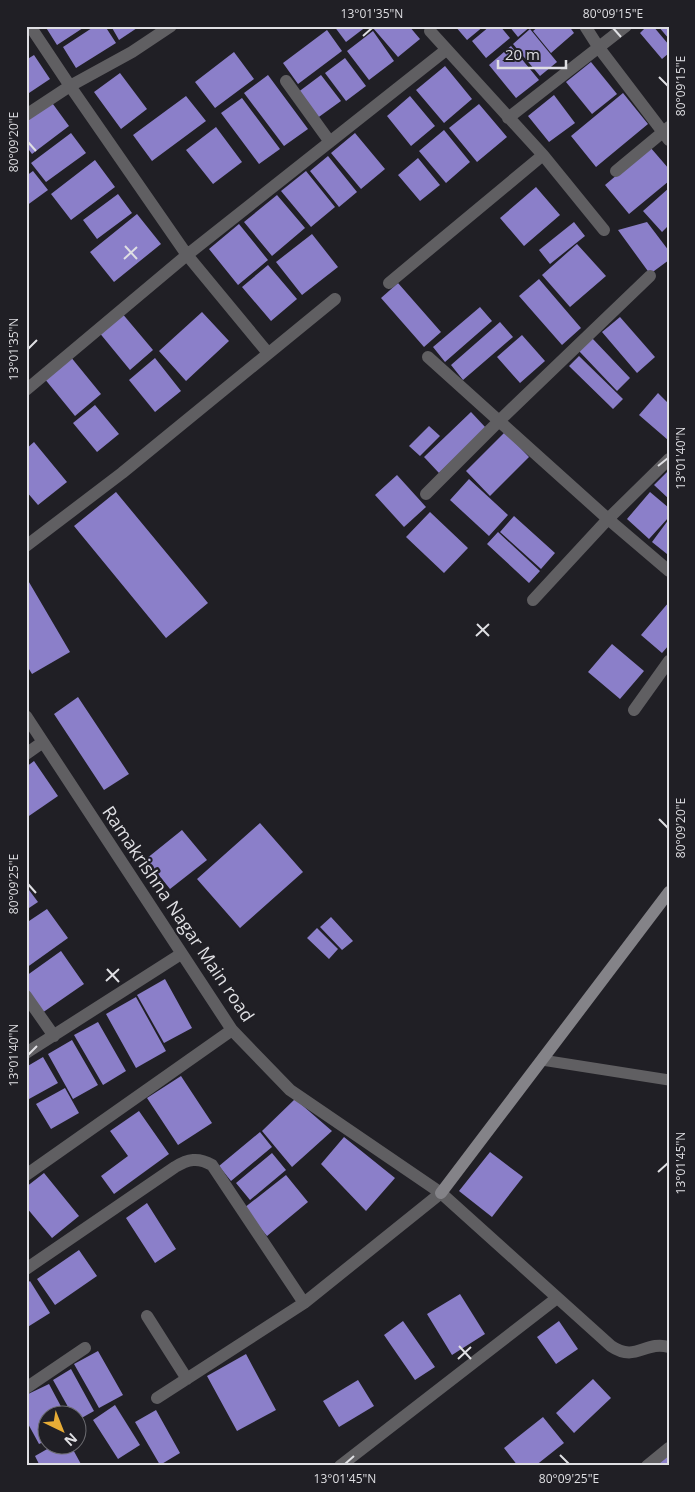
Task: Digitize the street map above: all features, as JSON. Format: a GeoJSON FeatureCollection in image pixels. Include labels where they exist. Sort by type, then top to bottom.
{"type":"FeatureCollection","features":[{"type":"Feature","properties":{"kind":"street"},"geometry":{"type":"LineString","coordinates":[[30,26],[187,255],[268,353]]}},
{"type":"Feature","properties":{"kind":"street"},"geometry":{"type":"LineString","coordinates":[[26,115],[70,86],[132,52],[171,26]]}},
{"type":"Feature","properties":{"kind":"street"},"geometry":{"type":"LineString","coordinates":[[585,26],[598,48],[667,133],[616,171]]}},
{"type":"Feature","properties":{"kind":"street"},"geometry":{"type":"LineString","coordinates":[[508,118],[626,26]]}},
{"type":"Feature","properties":{"kind":"street"},"geometry":{"type":"LineString","coordinates":[[430,28],[446,50],[543,155],[604,230]]}},
{"type":"Feature","properties":{"kind":"street"},"geometry":{"type":"LineString","coordinates":[[26,390],[187,255],[446,50]]}},
{"type":"Feature","properties":{"kind":"street"},"geometry":{"type":"LineString","coordinates":[[286,81],[330,142]]}},
{"type":"Feature","properties":{"kind":"street"},"geometry":{"type":"LineString","coordinates":[[389,283],[543,155]]}},
{"type":"Feature","properties":{"kind":"street"},"geometry":{"type":"LineString","coordinates":[[426,494],[499,420],[650,276]]}},
{"type":"Feature","properties":{"kind":"street"},"geometry":{"type":"LineString","coordinates":[[26,546],[122,473],[335,299]]}},
{"type":"Feature","properties":{"kind":"street"},"geometry":{"type":"LineString","coordinates":[[428,357],[608,519],[669,570]]}},
{"type":"Feature","properties":{"kind":"street"},"geometry":{"type":"LineString","coordinates":[[533,600],[608,519],[669,459]]}},
{"type":"Feature","properties":{"kind":"street"},"geometry":{"type":"LineString","coordinates":[[634,710],[669,661]]}},
{"type":"Feature","properties":{"kind":"street","name":"Ramakrishna Nagar Main road"},"geometry":{"type":"LineString","coordinates":[[26,716],[232,1030],[290,1090],[441,1193],[611,1346],[620,1352],[636,1352],[659,1344],[669,1347]]}},
{"type":"Feature","properties":{"kind":"street"},"geometry":{"type":"LineString","coordinates":[[26,754],[43,742]]}},
{"type":"Feature","properties":{"kind":"street"},"geometry":{"type":"LineString","coordinates":[[157,1398],[304,1304],[441,1193],[669,892]]}},
{"type":"Feature","properties":{"kind":"street"},"geometry":{"type":"LineString","coordinates":[[26,1053],[181,954]]}},
{"type":"Feature","properties":{"kind":"street"},"geometry":{"type":"LineString","coordinates":[[26,996],[54,1036]]}},
{"type":"Feature","properties":{"kind":"street"},"geometry":{"type":"LineString","coordinates":[[26,1175],[232,1030]]}},
{"type":"Feature","properties":{"kind":"street"},"geometry":{"type":"LineString","coordinates":[[26,1269],[175,1167],[185,1161],[204,1160],[212,1165],[304,1304]]}},
{"type":"Feature","properties":{"kind":"street"},"geometry":{"type":"LineString","coordinates":[[340,1466],[557,1298]]}},
{"type":"Feature","properties":{"kind":"street"},"geometry":{"type":"LineString","coordinates":[[147,1316],[187,1379]]}},
{"type":"Feature","properties":{"kind":"street"},"geometry":{"type":"LineString","coordinates":[[26,1388],[85,1348]]}},
{"type":"Feature","properties":{"kind":"street"},"geometry":{"type":"LineString","coordinates":[[647,1466],[669,1448]]}},
{"type":"Feature","properties":{"kind":"lane"},"geometry":{"type":"LineString","coordinates":[[542,1060],[669,1080]]}},
{"type":"Feature","properties":{"kind":"building"},"geometry":{"type":"Polygon","coordinates":[[[45,26],[86,26],[57,45],[45,26]]]}},
{"type":"Feature","properties":{"kind":"building"},"geometry":{"type":"Polygon","coordinates":[[[95,26],[105,26],[116,43],[76,68],[63,47],[95,26]]]}},
{"type":"Feature","properties":{"kind":"building"},"geometry":{"type":"Polygon","coordinates":[[[111,26],[140,26],[119,40],[111,26]]]}},
{"type":"Feature","properties":{"kind":"building"},"geometry":{"type":"Polygon","coordinates":[[[334,26],[367,26],[346,42],[334,26]]]}},
{"type":"Feature","properties":{"kind":"building"},"geometry":{"type":"Polygon","coordinates":[[[376,26],[409,26],[420,39],[398,57],[373,28],[376,26]]]}},
{"type":"Feature","properties":{"kind":"building"},"geometry":{"type":"Polygon","coordinates":[[[455,26],[484,26],[467,40],[455,26]]]}},
{"type":"Feature","properties":{"kind":"building"},"geometry":{"type":"Polygon","coordinates":[[[490,26],[500,26],[510,38],[486,58],[472,41],[490,26]]]}},
{"type":"Feature","properties":{"kind":"building"},"geometry":{"type":"Polygon","coordinates":[[[509,26],[531,26],[518,37],[509,26]]]}},
{"type":"Feature","properties":{"kind":"building"},"geometry":{"type":"Polygon","coordinates":[[[539,26],[569,26],[574,33],[551,53],[533,31],[539,26]]]}},
{"type":"Feature","properties":{"kind":"building"},"geometry":{"type":"Polygon","coordinates":[[[647,26],[653,26],[669,45],[669,53],[662,59],[640,33],[647,26]]]}},
{"type":"Feature","properties":{"kind":"building"},"geometry":{"type":"Polygon","coordinates":[[[658,26],[669,26],[669,39],[658,26]]]}},
{"type":"Feature","properties":{"kind":"building"},"geometry":{"type":"Polygon","coordinates":[[[530,29],[557,62],[540,76],[513,44],[530,29]]]}},
{"type":"Feature","properties":{"kind":"building"},"geometry":{"type":"Polygon","coordinates":[[[327,30],[342,51],[298,84],[283,63],[327,30]]]}},
{"type":"Feature","properties":{"kind":"building"},"geometry":{"type":"Polygon","coordinates":[[[373,31],[394,61],[369,80],[347,51],[373,31]]]}},
{"type":"Feature","properties":{"kind":"building"},"geometry":{"type":"Polygon","coordinates":[[[511,46],[539,80],[516,98],[489,65],[511,46]]]}},
{"type":"Feature","properties":{"kind":"building"},"geometry":{"type":"Polygon","coordinates":[[[234,52],[254,79],[215,108],[195,82],[234,52]]]}},
{"type":"Feature","properties":{"kind":"building"},"geometry":{"type":"Polygon","coordinates":[[[34,55],[50,79],[26,95],[26,60],[34,55]]]}},
{"type":"Feature","properties":{"kind":"building"},"geometry":{"type":"Polygon","coordinates":[[[345,58],[366,86],[346,101],[325,73],[345,58]]]}},
{"type":"Feature","properties":{"kind":"building"},"geometry":{"type":"Polygon","coordinates":[[[591,62],[617,94],[592,114],[566,82],[591,62]]]}},
{"type":"Feature","properties":{"kind":"building"},"geometry":{"type":"Polygon","coordinates":[[[445,66],[472,99],[444,123],[416,90],[445,66]]]}},
{"type":"Feature","properties":{"kind":"building"},"geometry":{"type":"Polygon","coordinates":[[[120,73],[147,109],[121,129],[94,92],[120,73]]]}},
{"type":"Feature","properties":{"kind":"building"},"geometry":{"type":"Polygon","coordinates":[[[268,75],[308,129],[284,146],[244,93],[268,75]]]}},
{"type":"Feature","properties":{"kind":"building"},"geometry":{"type":"Polygon","coordinates":[[[321,75],[341,101],[316,119],[297,93],[321,75]]]}},
{"type":"Feature","properties":{"kind":"building"},"geometry":{"type":"Polygon","coordinates":[[[623,93],[648,124],[596,167],[571,136],[623,93]]]}},
{"type":"Feature","properties":{"kind":"building"},"geometry":{"type":"Polygon","coordinates":[[[554,95],[575,123],[549,142],[528,116],[554,95]]]}},
{"type":"Feature","properties":{"kind":"building"},"geometry":{"type":"Polygon","coordinates":[[[186,96],[206,121],[152,161],[133,135],[186,96]]]}},
{"type":"Feature","properties":{"kind":"building"},"geometry":{"type":"Polygon","coordinates":[[[410,96],[435,126],[411,146],[387,116],[410,96]]]}},
{"type":"Feature","properties":{"kind":"building"},"geometry":{"type":"Polygon","coordinates":[[[242,98],[280,149],[259,164],[221,113],[242,98]]]}},
{"type":"Feature","properties":{"kind":"building"},"geometry":{"type":"Polygon","coordinates":[[[50,100],[69,126],[32,154],[26,146],[26,118],[50,100]]]}},
{"type":"Feature","properties":{"kind":"building"},"geometry":{"type":"Polygon","coordinates":[[[479,104],[507,137],[477,162],[449,128],[479,104]]]}},
{"type":"Feature","properties":{"kind":"building"},"geometry":{"type":"Polygon","coordinates":[[[216,127],[242,162],[213,184],[186,150],[216,127]]]}},
{"type":"Feature","properties":{"kind":"building"},"geometry":{"type":"Polygon","coordinates":[[[444,130],[470,162],[446,183],[419,151],[444,130]]]}},
{"type":"Feature","properties":{"kind":"building"},"geometry":{"type":"Polygon","coordinates":[[[71,133],[86,153],[46,182],[31,163],[71,133]]]}},
{"type":"Feature","properties":{"kind":"building"},"geometry":{"type":"Polygon","coordinates":[[[355,133],[385,169],[361,189],[331,153],[355,133]]]}},
{"type":"Feature","properties":{"kind":"building"},"geometry":{"type":"Polygon","coordinates":[[[650,147],[669,169],[669,181],[629,214],[605,185],[650,147]]]}},
{"type":"Feature","properties":{"kind":"building"},"geometry":{"type":"Polygon","coordinates":[[[328,156],[357,192],[339,207],[310,171],[328,156]]]}},
{"type":"Feature","properties":{"kind":"building"},"geometry":{"type":"Polygon","coordinates":[[[418,158],[440,185],[420,201],[398,175],[418,158]]]}},
{"type":"Feature","properties":{"kind":"building"},"geometry":{"type":"Polygon","coordinates":[[[95,160],[115,187],[71,220],[51,194],[95,160]]]}},
{"type":"Feature","properties":{"kind":"building"},"geometry":{"type":"Polygon","coordinates":[[[33,171],[48,190],[26,206],[26,176],[33,171]]]}},
{"type":"Feature","properties":{"kind":"building"},"geometry":{"type":"Polygon","coordinates":[[[306,171],[335,207],[311,227],[281,191],[306,171]]]}},
{"type":"Feature","properties":{"kind":"building"},"geometry":{"type":"Polygon","coordinates":[[[536,187],[560,215],[524,246],[500,218],[536,187]]]}},
{"type":"Feature","properties":{"kind":"building"},"geometry":{"type":"Polygon","coordinates":[[[669,188],[669,225],[662,232],[643,211],[669,188]]]}},
{"type":"Feature","properties":{"kind":"building"},"geometry":{"type":"Polygon","coordinates":[[[118,194],[132,213],[97,239],[83,220],[118,194]]]}},
{"type":"Feature","properties":{"kind":"building"},"geometry":{"type":"Polygon","coordinates":[[[277,195],[305,228],[272,256],[244,222],[277,195]]]}},
{"type":"Feature","properties":{"kind":"building"},"geometry":{"type":"Polygon","coordinates":[[[137,214],[161,244],[114,282],[90,252],[137,214]]]}},
{"type":"Feature","properties":{"kind":"building"},"geometry":{"type":"Polygon","coordinates":[[[574,222],[585,236],[550,264],[539,250],[574,222]]]}},
{"type":"Feature","properties":{"kind":"building"},"geometry":{"type":"Polygon","coordinates":[[[647,222],[669,251],[669,260],[650,274],[618,230],[647,222]]]}},
{"type":"Feature","properties":{"kind":"building"},"geometry":{"type":"Polygon","coordinates":[[[239,224],[268,260],[238,285],[209,249],[239,224]]]}},
{"type":"Feature","properties":{"kind":"building"},"geometry":{"type":"Polygon","coordinates":[[[312,234],[338,267],[302,295],[276,262],[312,234]]]}},
{"type":"Feature","properties":{"kind":"building"},"geometry":{"type":"Polygon","coordinates":[[[577,244],[606,276],[570,307],[542,275],[577,244]]]}},
{"type":"Feature","properties":{"kind":"building"},"geometry":{"type":"Polygon","coordinates":[[[268,265],[297,299],[271,321],[242,287],[268,265]]]}},
{"type":"Feature","properties":{"kind":"building"},"geometry":{"type":"Polygon","coordinates":[[[539,279],[581,328],[562,345],[519,296],[539,279]]]}},
{"type":"Feature","properties":{"kind":"building"},"geometry":{"type":"Polygon","coordinates":[[[398,283],[441,332],[424,347],[381,298],[398,283]]]}},
{"type":"Feature","properties":{"kind":"building"},"geometry":{"type":"Polygon","coordinates":[[[480,307],[492,321],[445,362],[433,347],[480,307]]]}},
{"type":"Feature","properties":{"kind":"building"},"geometry":{"type":"Polygon","coordinates":[[[121,312],[153,350],[130,370],[98,331],[121,312]]]}},
{"type":"Feature","properties":{"kind":"building"},"geometry":{"type":"Polygon","coordinates":[[[202,312],[229,341],[186,381],[159,351],[202,312]]]}},
{"type":"Feature","properties":{"kind":"building"},"geometry":{"type":"Polygon","coordinates":[[[620,317],[655,357],[637,373],[602,332],[620,317]]]}},
{"type":"Feature","properties":{"kind":"building"},"geometry":{"type":"Polygon","coordinates":[[[500,322],[513,337],[463,380],[451,365],[500,322]]]}},
{"type":"Feature","properties":{"kind":"building"},"geometry":{"type":"Polygon","coordinates":[[[522,335],[545,361],[520,383],[497,357],[522,335]]]}},
{"type":"Feature","properties":{"kind":"building"},"geometry":{"type":"Polygon","coordinates":[[[592,338],[630,378],[617,391],[579,351],[592,338]]]}},
{"type":"Feature","properties":{"kind":"building"},"geometry":{"type":"Polygon","coordinates":[[[70,356],[101,394],[75,416],[44,378],[70,356]]]}},
{"type":"Feature","properties":{"kind":"building"},"geometry":{"type":"Polygon","coordinates":[[[579,356],[623,399],[613,409],[569,366],[579,356]]]}},
{"type":"Feature","properties":{"kind":"building"},"geometry":{"type":"Polygon","coordinates":[[[155,358],[181,391],[155,412],[129,380],[155,358]]]}},
{"type":"Feature","properties":{"kind":"building"},"geometry":{"type":"Polygon","coordinates":[[[658,393],[669,404],[668,440],[639,415],[658,393]]]}},
{"type":"Feature","properties":{"kind":"building"},"geometry":{"type":"Polygon","coordinates":[[[95,405],[119,434],[97,452],[73,423],[95,405]]]}},
{"type":"Feature","properties":{"kind":"building"},"geometry":{"type":"Polygon","coordinates":[[[471,412],[486,428],[439,473],[424,457],[471,412]]]}},
{"type":"Feature","properties":{"kind":"building"},"geometry":{"type":"Polygon","coordinates":[[[429,426],[440,436],[420,456],[409,446],[429,426]]]}},
{"type":"Feature","properties":{"kind":"building"},"geometry":{"type":"Polygon","coordinates":[[[505,432],[529,457],[490,496],[466,471],[505,432]]]}},
{"type":"Feature","properties":{"kind":"building"},"geometry":{"type":"Polygon","coordinates":[[[34,442],[67,482],[38,505],[26,491],[26,449],[34,442]]]}},
{"type":"Feature","properties":{"kind":"building"},"geometry":{"type":"Polygon","coordinates":[[[669,470],[669,499],[654,485],[669,470]]]}},
{"type":"Feature","properties":{"kind":"building"},"geometry":{"type":"Polygon","coordinates":[[[397,475],[426,507],[404,527],[375,495],[397,475]]]}},
{"type":"Feature","properties":{"kind":"building"},"geometry":{"type":"Polygon","coordinates":[[[469,479],[508,515],[489,536],[450,500],[469,479]]]}},
{"type":"Feature","properties":{"kind":"building"},"geometry":{"type":"Polygon","coordinates":[[[116,492],[208,603],[166,638],[74,526],[116,492]]]}},
{"type":"Feature","properties":{"kind":"building"},"geometry":{"type":"Polygon","coordinates":[[[650,492],[669,508],[669,517],[649,539],[627,519],[650,492]]]}},
{"type":"Feature","properties":{"kind":"building"},"geometry":{"type":"Polygon","coordinates":[[[430,512],[468,548],[444,573],[406,537],[430,512]]]}},
{"type":"Feature","properties":{"kind":"building"},"geometry":{"type":"Polygon","coordinates":[[[514,516],[555,553],[541,569],[500,532],[514,516]]]}},
{"type":"Feature","properties":{"kind":"building"},"geometry":{"type":"Polygon","coordinates":[[[669,519],[669,552],[667,554],[652,542],[669,519]]]}},
{"type":"Feature","properties":{"kind":"building"},"geometry":{"type":"Polygon","coordinates":[[[498,532],[540,571],[529,583],[487,544],[498,532]]]}},
{"type":"Feature","properties":{"kind":"building"},"geometry":{"type":"Polygon","coordinates":[[[26,577],[70,652],[32,674],[26,664],[26,577]]]}},
{"type":"Feature","properties":{"kind":"building"},"geometry":{"type":"Polygon","coordinates":[[[669,602],[669,645],[662,653],[641,635],[669,602]]]}},
{"type":"Feature","properties":{"kind":"building"},"geometry":{"type":"Polygon","coordinates":[[[612,644],[644,671],[620,699],[588,672],[612,644]]]}},
{"type":"Feature","properties":{"kind":"building"},"geometry":{"type":"Polygon","coordinates":[[[78,697],[129,774],[104,790],[54,714],[78,697]]]}},
{"type":"Feature","properties":{"kind":"building"},"geometry":{"type":"Polygon","coordinates":[[[34,761],[58,796],[26,818],[26,767],[34,761]]]}},
{"type":"Feature","properties":{"kind":"building"},"geometry":{"type":"Polygon","coordinates":[[[260,823],[303,872],[240,928],[197,879],[260,823]]]}},
{"type":"Feature","properties":{"kind":"building"},"geometry":{"type":"Polygon","coordinates":[[[182,830],[207,860],[170,889],[146,859],[182,830]]]}},
{"type":"Feature","properties":{"kind":"building"},"geometry":{"type":"Polygon","coordinates":[[[26,886],[38,902],[26,910],[26,886]]]}},
{"type":"Feature","properties":{"kind":"building"},"geometry":{"type":"Polygon","coordinates":[[[47,909],[68,938],[26,968],[26,923],[47,909]]]}},
{"type":"Feature","properties":{"kind":"building"},"geometry":{"type":"Polygon","coordinates":[[[331,917],[353,941],[342,950],[320,927],[331,917]]]}},
{"type":"Feature","properties":{"kind":"building"},"geometry":{"type":"Polygon","coordinates":[[[317,928],[338,949],[329,959],[307,938],[317,928]]]}},
{"type":"Feature","properties":{"kind":"building"},"geometry":{"type":"Polygon","coordinates":[[[61,951],[84,984],[42,1013],[26,990],[26,976],[61,951]]]}},
{"type":"Feature","properties":{"kind":"building"},"geometry":{"type":"Polygon","coordinates":[[[165,979],[192,1028],[164,1043],[137,995],[165,979]]]}},
{"type":"Feature","properties":{"kind":"building"},"geometry":{"type":"Polygon","coordinates":[[[136,997],[166,1051],[136,1068],[106,1014],[136,997]]]}},
{"type":"Feature","properties":{"kind":"building"},"geometry":{"type":"Polygon","coordinates":[[[98,1022],[126,1071],[103,1085],[74,1035],[98,1022]]]}},
{"type":"Feature","properties":{"kind":"building"},"geometry":{"type":"Polygon","coordinates":[[[72,1040],[98,1085],[73,1099],[48,1054],[72,1040]]]}},
{"type":"Feature","properties":{"kind":"building"},"geometry":{"type":"Polygon","coordinates":[[[43,1057],[58,1083],[29,1099],[26,1094],[26,1067],[43,1057]]]}},
{"type":"Feature","properties":{"kind":"building"},"geometry":{"type":"Polygon","coordinates":[[[181,1076],[212,1123],[178,1145],[147,1098],[181,1076]]]}},
{"type":"Feature","properties":{"kind":"building"},"geometry":{"type":"Polygon","coordinates":[[[65,1088],[79,1113],[51,1129],[36,1104],[65,1088]]]}},
{"type":"Feature","properties":{"kind":"building"},"geometry":{"type":"Polygon","coordinates":[[[295,1099],[332,1131],[292,1167],[262,1131],[295,1099]]]}},
{"type":"Feature","properties":{"kind":"building"},"geometry":{"type":"Polygon","coordinates":[[[139,1111],[169,1154],[114,1194],[101,1176],[128,1156],[110,1131],[139,1111]]]}},
{"type":"Feature","properties":{"kind":"building"},"geometry":{"type":"Polygon","coordinates":[[[260,1132],[272,1147],[231,1181],[219,1166],[260,1132]]]}},
{"type":"Feature","properties":{"kind":"building"},"geometry":{"type":"Polygon","coordinates":[[[344,1137],[395,1178],[366,1211],[321,1164],[344,1137]]]}},
{"type":"Feature","properties":{"kind":"building"},"geometry":{"type":"Polygon","coordinates":[[[490,1152],[523,1177],[492,1217],[459,1191],[490,1152]]]}},
{"type":"Feature","properties":{"kind":"building"},"geometry":{"type":"Polygon","coordinates":[[[272,1153],[286,1170],[250,1200],[236,1183],[272,1153]]]}},
{"type":"Feature","properties":{"kind":"building"},"geometry":{"type":"Polygon","coordinates":[[[44,1173],[79,1216],[52,1238],[26,1207],[26,1187],[44,1173]]]}},
{"type":"Feature","properties":{"kind":"building"},"geometry":{"type":"Polygon","coordinates":[[[286,1175],[308,1202],[267,1236],[244,1208],[286,1175]]]}},
{"type":"Feature","properties":{"kind":"building"},"geometry":{"type":"Polygon","coordinates":[[[147,1203],[176,1249],[155,1263],[126,1218],[147,1203]]]}},
{"type":"Feature","properties":{"kind":"building"},"geometry":{"type":"Polygon","coordinates":[[[79,1250],[97,1276],[55,1305],[37,1279],[79,1250]]]}},
{"type":"Feature","properties":{"kind":"building"},"geometry":{"type":"Polygon","coordinates":[[[30,1281],[50,1313],[26,1328],[26,1284],[30,1281]]]}},
{"type":"Feature","properties":{"kind":"building"},"geometry":{"type":"Polygon","coordinates":[[[460,1294],[485,1334],[452,1355],[427,1314],[460,1294]]]}},
{"type":"Feature","properties":{"kind":"building"},"geometry":{"type":"Polygon","coordinates":[[[403,1321],[435,1367],[415,1380],[384,1335],[403,1321]]]}},
{"type":"Feature","properties":{"kind":"building"},"geometry":{"type":"Polygon","coordinates":[[[559,1321],[578,1349],[556,1364],[537,1337],[559,1321]]]}},
{"type":"Feature","properties":{"kind":"building"},"geometry":{"type":"Polygon","coordinates":[[[98,1351],[123,1395],[99,1408],[74,1364],[98,1351]]]}},
{"type":"Feature","properties":{"kind":"building"},"geometry":{"type":"Polygon","coordinates":[[[246,1354],[276,1410],[237,1431],[207,1376],[246,1354]]]}},
{"type":"Feature","properties":{"kind":"building"},"geometry":{"type":"Polygon","coordinates":[[[71,1369],[94,1411],[88,1414],[88,1404],[66,1404],[53,1380],[71,1369]]]}},
{"type":"Feature","properties":{"kind":"building"},"geometry":{"type":"Polygon","coordinates":[[[593,1379],[611,1398],[574,1433],[556,1413],[593,1379]]]}},
{"type":"Feature","properties":{"kind":"building"},"geometry":{"type":"Polygon","coordinates":[[[358,1380],[374,1406],[339,1427],[323,1401],[358,1380]]]}},
{"type":"Feature","properties":{"kind":"building"},"geometry":{"type":"Polygon","coordinates":[[[49,1384],[60,1404],[38,1404],[38,1442],[26,1420],[26,1395],[49,1384]]]}},
{"type":"Feature","properties":{"kind":"building"},"geometry":{"type":"Polygon","coordinates":[[[115,1405],[140,1445],[118,1459],[93,1420],[115,1405]]]}},
{"type":"Feature","properties":{"kind":"building"},"geometry":{"type":"Polygon","coordinates":[[[156,1410],[180,1453],[160,1465],[135,1422],[156,1410]]]}},
{"type":"Feature","properties":{"kind":"building"},"geometry":{"type":"Polygon","coordinates":[[[543,1417],[564,1443],[535,1466],[518,1466],[504,1448],[543,1417]]]}},
{"type":"Feature","properties":{"kind":"building"},"geometry":{"type":"Polygon","coordinates":[[[669,1453],[669,1466],[654,1466],[669,1453]]]}},
{"type":"Feature","properties":{"kind":"building"},"geometry":{"type":"Polygon","coordinates":[[[38,1454],[75,1454],[82,1466],[40,1466],[35,1456],[38,1454]]]}}]}
